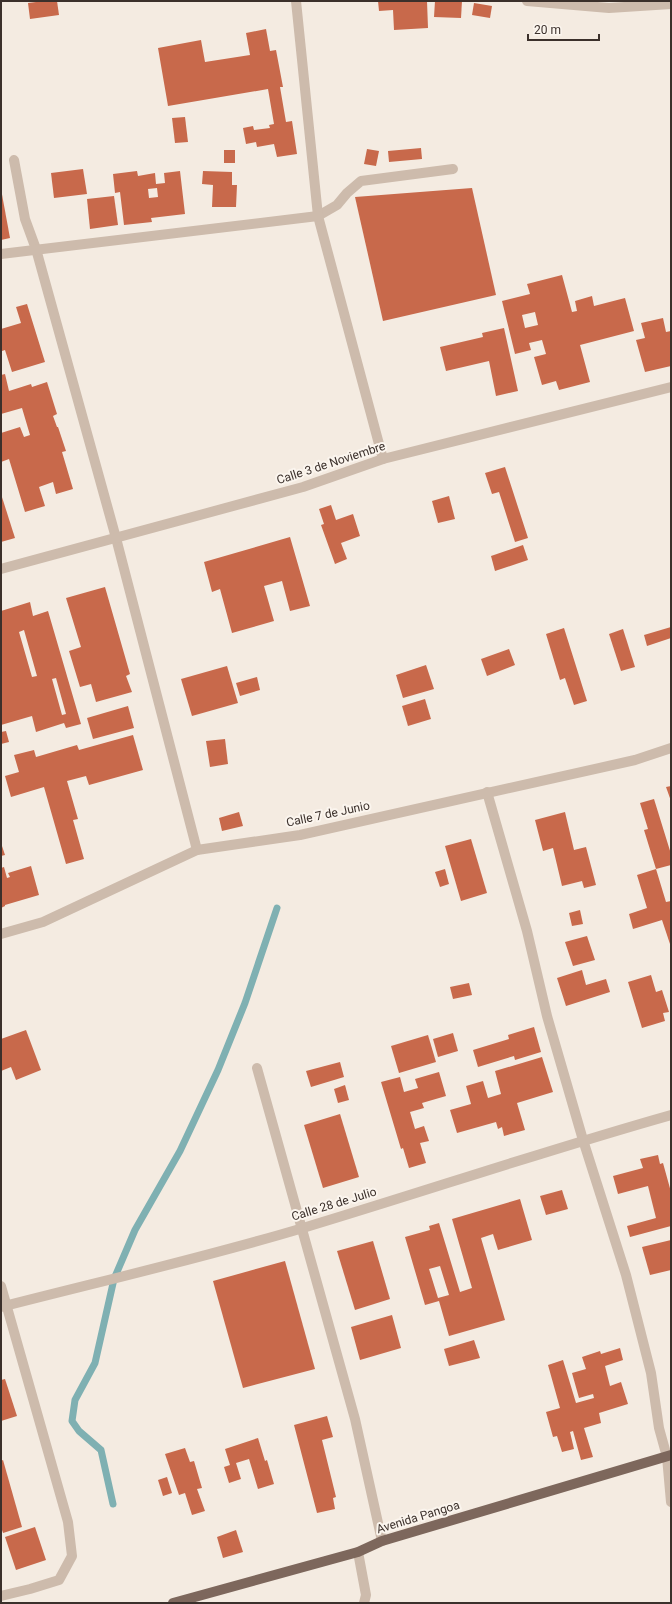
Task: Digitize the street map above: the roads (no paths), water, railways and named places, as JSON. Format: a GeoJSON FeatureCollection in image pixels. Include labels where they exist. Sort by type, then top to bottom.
{"type":"FeatureCollection","features":[{"type":"Feature","properties":{"kind":"main road","name":"Avenida Pangoa"},"geometry":{"type":"LineString","coordinates":[[173,1603],[358,1552],[382,1541],[669,1456]]}},
{"type":"Feature","properties":{"kind":"street"},"geometry":{"type":"LineString","coordinates":[[296,1],[318,216],[383,459]]}},
{"type":"Feature","properties":{"kind":"street"},"geometry":{"type":"LineString","coordinates":[[527,1],[609,8],[671,4]]}},
{"type":"Feature","properties":{"kind":"street"},"geometry":{"type":"LineString","coordinates":[[14,160],[25,219],[36,249],[116,538],[197,850]]}},
{"type":"Feature","properties":{"kind":"street"},"geometry":{"type":"LineString","coordinates":[[1,254],[318,216],[337,205],[347,193],[361,181],[454,169]]}},
{"type":"Feature","properties":{"kind":"street","name":"Calle 3 de Noviembre"},"geometry":{"type":"LineString","coordinates":[[1,569],[303,487],[383,459],[671,386]]}},
{"type":"Feature","properties":{"kind":"street","name":"Calle 7 de Junio"},"geometry":{"type":"LineString","coordinates":[[1,934],[43,922],[197,850],[300,835],[635,760],[671,748]]}},
{"type":"Feature","properties":{"kind":"street"},"geometry":{"type":"LineString","coordinates":[[487,792],[527,931],[547,1016],[583,1140],[628,1282],[651,1373],[659,1428],[669,1456],[671,1502]]}},
{"type":"Feature","properties":{"kind":"street"},"geometry":{"type":"LineString","coordinates":[[257,1068],[355,1419],[382,1541]]}},
{"type":"Feature","properties":{"kind":"street","name":"Calle 28 de Julio"},"geometry":{"type":"LineString","coordinates":[[4,1306],[167,1266],[302,1228],[583,1140],[671,1115]]}},
{"type":"Feature","properties":{"kind":"street"},"geometry":{"type":"LineString","coordinates":[[1,1286],[4,1306],[68,1522],[72,1556],[59,1580],[1,1596]]}},
{"type":"Feature","properties":{"kind":"street"},"geometry":{"type":"LineString","coordinates":[[358,1552],[366,1595],[364,1603]]}},
{"type":"Feature","properties":{"kind":"waterway"},"geometry":{"type":"LineString","coordinates":[[113,1504],[101,1450],[79,1431],[72,1421],[75,1400],[95,1363],[114,1279],[135,1230],[180,1151],[218,1070],[245,1003],[277,908]]}}]}
